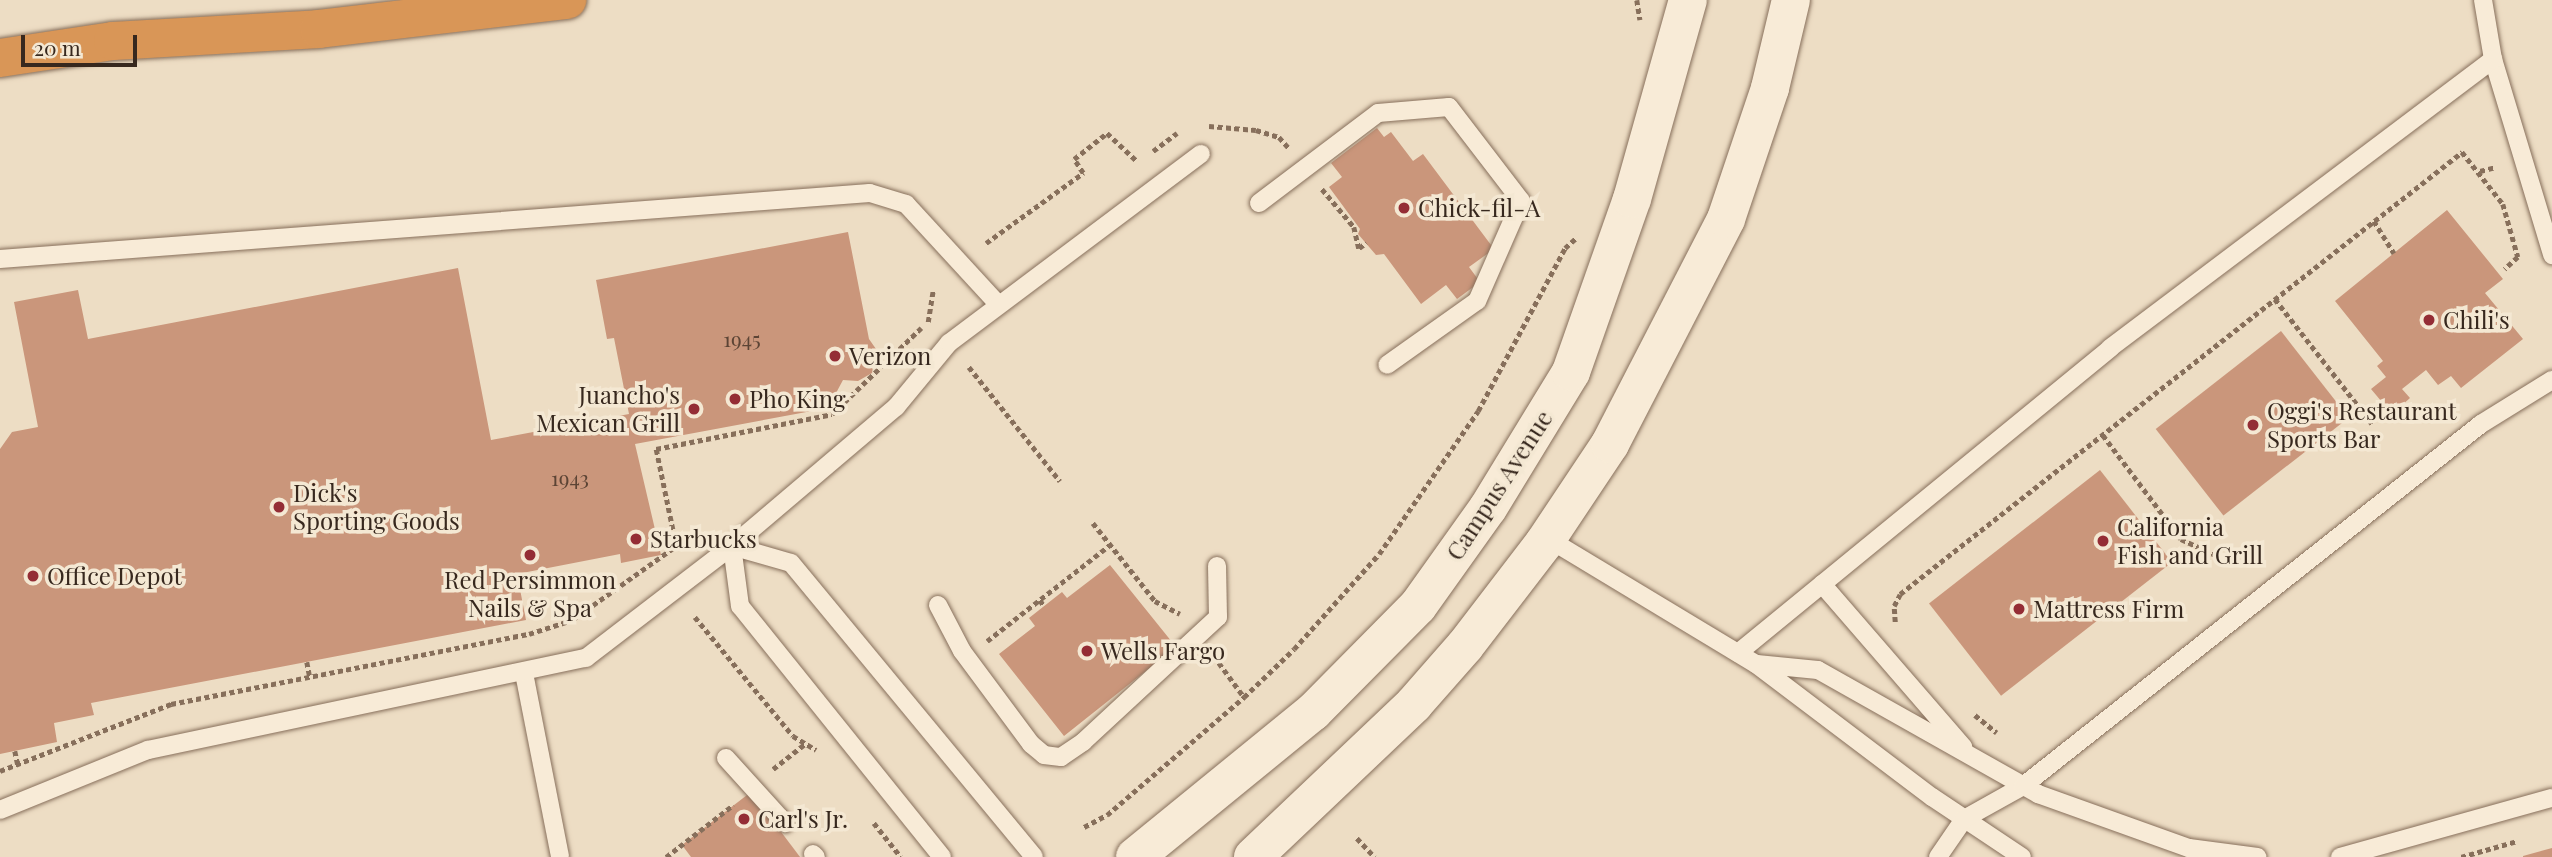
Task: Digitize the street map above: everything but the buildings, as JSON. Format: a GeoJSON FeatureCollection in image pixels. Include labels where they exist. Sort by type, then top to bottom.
{"type":"FeatureCollection","features":[{"type":"Feature","properties":{"kind":"highway"},"geometry":{"type":"LineString","coordinates":[[0,58],[113,41],[318,29],[567,0]]}},
{"type":"Feature","properties":{"kind":"main road","name":"Campus Avenue"},"geometry":{"type":"LineString","coordinates":[[1135,857],[1313,712],[1418,606],[1488,508],[1571,372],[1632,199],[1688,0]]}},
{"type":"Feature","properties":{"kind":"main road"},"geometry":{"type":"LineString","coordinates":[[1253,857],[1414,705],[1547,538],[1610,444],[1726,219],[1770,88],[1791,0]]}},
{"type":"Feature","properties":{"kind":"lane"},"geometry":{"type":"LineString","coordinates":[[2483,0],[2493,58],[2552,255]]}},
{"type":"Feature","properties":{"kind":"lane"},"geometry":{"type":"LineString","coordinates":[[1738,653],[2110,348],[2493,58]]}},
{"type":"Feature","properties":{"kind":"lane"},"geometry":{"type":"LineString","coordinates":[[1259,204],[1378,113],[1449,107],[1521,201],[1477,302],[1387,365]]}},
{"type":"Feature","properties":{"kind":"lane"},"geometry":{"type":"LineString","coordinates":[[0,810],[148,750],[586,658],[732,546],[896,407],[950,343],[1202,154]]}},
{"type":"Feature","properties":{"kind":"lane"},"geometry":{"type":"LineString","coordinates":[[0,259],[870,193],[906,204],[999,305]]}},
{"type":"Feature","properties":{"kind":"lane"},"geometry":{"type":"LineString","coordinates":[[1938,857],[1964,819],[2023,786],[2481,424],[2552,380]]}},
{"type":"Feature","properties":{"kind":"lane"},"geometry":{"type":"LineString","coordinates":[[1547,538],[1756,664],[1964,819],[2022,857]]}},
{"type":"Feature","properties":{"kind":"lane"},"geometry":{"type":"LineString","coordinates":[[732,546],[740,606],[942,857]]}},
{"type":"Feature","properties":{"kind":"lane"},"geometry":{"type":"LineString","coordinates":[[732,546],[791,563],[1034,857]]}},
{"type":"Feature","properties":{"kind":"lane"},"geometry":{"type":"LineString","coordinates":[[938,604],[962,651],[1031,744],[1044,755],[1061,757],[1083,742],[1218,617],[1217,566]]}},
{"type":"Feature","properties":{"kind":"lane"},"geometry":{"type":"LineString","coordinates":[[1822,584],[1972,757]]}},
{"type":"Feature","properties":{"kind":"lane"},"geometry":{"type":"LineString","coordinates":[[1756,664],[1818,670],[2023,786],[2189,853],[2257,857]]}},
{"type":"Feature","properties":{"kind":"lane"},"geometry":{"type":"LineString","coordinates":[[524,673],[560,857]]}},
{"type":"Feature","properties":{"kind":"lane"},"geometry":{"type":"LineString","coordinates":[[726,758],[785,823]]}},
{"type":"Feature","properties":{"kind":"lane"},"geometry":{"type":"LineString","coordinates":[[2340,857],[2552,798]]}},
{"type":"Feature","properties":{"kind":"path"},"geometry":{"type":"LineString","coordinates":[[1637,0],[1641,26]]}},
{"type":"Feature","properties":{"kind":"path"},"geometry":{"type":"LineString","coordinates":[[1202,127],[1256,130],[1279,137],[1296,155]]}},
{"type":"Feature","properties":{"kind":"path"},"geometry":{"type":"LineString","coordinates":[[986,243],[1083,173],[1074,159],[1107,133],[1135,164],[1189,128]]}},
{"type":"Feature","properties":{"kind":"path"},"geometry":{"type":"LineString","coordinates":[[1917,582],[2462,152],[2503,204],[2518,257],[2505,269]]}},
{"type":"Feature","properties":{"kind":"path"},"geometry":{"type":"LineString","coordinates":[[2480,172],[2498,166]]}},
{"type":"Feature","properties":{"kind":"path"},"geometry":{"type":"LineString","coordinates":[[1312,177],[1354,227],[1359,248],[1366,243]]}},
{"type":"Feature","properties":{"kind":"path"},"geometry":{"type":"LineString","coordinates":[[2374,221],[2395,253]]}},
{"type":"Feature","properties":{"kind":"path"},"geometry":{"type":"LineString","coordinates":[[1084,827],[1107,815],[1244,697],[1371,564],[1431,485],[1508,360],[1565,248],[1583,231]]}},
{"type":"Feature","properties":{"kind":"path"},"geometry":{"type":"LineString","coordinates":[[0,771],[171,704],[529,634],[572,620],[676,545],[656,449],[832,414],[931,319],[933,289]]}},
{"type":"Feature","properties":{"kind":"path"},"geometry":{"type":"LineString","coordinates":[[2275,299],[2373,425]]}},
{"type":"Feature","properties":{"kind":"path"},"geometry":{"type":"LineString","coordinates":[[969,367],[1059,481]]}},
{"type":"Feature","properties":{"kind":"path"},"geometry":{"type":"LineString","coordinates":[[2103,435],[2181,539],[2215,555]]}},
{"type":"Feature","properties":{"kind":"path"},"geometry":{"type":"LineString","coordinates":[[1093,523],[1155,601],[1184,616],[1244,697]]}},
{"type":"Feature","properties":{"kind":"path"},"geometry":{"type":"LineString","coordinates":[[978,648],[1110,545]]}},
{"type":"Feature","properties":{"kind":"path"},"geometry":{"type":"LineString","coordinates":[[1040,600],[1044,606]]}},
{"type":"Feature","properties":{"kind":"path"},"geometry":{"type":"LineString","coordinates":[[695,617],[793,736],[816,749],[824,760]]}},
{"type":"Feature","properties":{"kind":"path"},"geometry":{"type":"LineString","coordinates":[[307,662],[310,677]]}},
{"type":"Feature","properties":{"kind":"path"},"geometry":{"type":"LineString","coordinates":[[15,751],[18,765]]}},
{"type":"Feature","properties":{"kind":"path"},"geometry":{"type":"LineString","coordinates":[[867,814],[901,857]]}},
{"type":"Feature","properties":{"kind":"path"},"geometry":{"type":"LineString","coordinates":[[1357,838],[1375,857]]}},
{"type":"Feature","properties":{"kind":"path"},"geometry":{"type":"LineString","coordinates":[[2461,857],[2526,838]]}},
{"type":"Feature","properties":{"kind":"place","name":"Chick-fil-A"},"geometry":{"type":"Point","coordinates":[1404,208]}},
{"type":"Feature","properties":{"kind":"place","name":"Chili's"},"geometry":{"type":"Point","coordinates":[2429,320]}},
{"type":"Feature","properties":{"kind":"place","name":"Verizon"},"geometry":{"type":"Point","coordinates":[835,356]}},
{"type":"Feature","properties":{"kind":"place","name":"Pho King"},"geometry":{"type":"Point","coordinates":[735,399]}},
{"type":"Feature","properties":{"kind":"place","name":"Juancho's Mexican Grill"},"geometry":{"type":"Point","coordinates":[694,409]}},
{"type":"Feature","properties":{"kind":"place","name":"Oggi's Restaurant Sports Bar"},"geometry":{"type":"Point","coordinates":[2253,425]}},
{"type":"Feature","properties":{"kind":"place","name":"Dick's Sporting Goods"},"geometry":{"type":"Point","coordinates":[279,507]}},
{"type":"Feature","properties":{"kind":"place","name":"Starbucks"},"geometry":{"type":"Point","coordinates":[636,539]}},
{"type":"Feature","properties":{"kind":"place","name":"California Fish and Grill"},"geometry":{"type":"Point","coordinates":[2103,541]}},
{"type":"Feature","properties":{"kind":"place","name":"Red Persimmon Nails & Spa"},"geometry":{"type":"Point","coordinates":[530,555]}},
{"type":"Feature","properties":{"kind":"place","name":"Office Depot"},"geometry":{"type":"Point","coordinates":[33,576]}},
{"type":"Feature","properties":{"kind":"place","name":"Mattress Firm"},"geometry":{"type":"Point","coordinates":[2019,609]}},
{"type":"Feature","properties":{"kind":"place","name":"Wells Fargo"},"geometry":{"type":"Point","coordinates":[1087,651]}},
{"type":"Feature","properties":{"kind":"place","name":"Carl's Jr."},"geometry":{"type":"Point","coordinates":[744,819]}}]}
